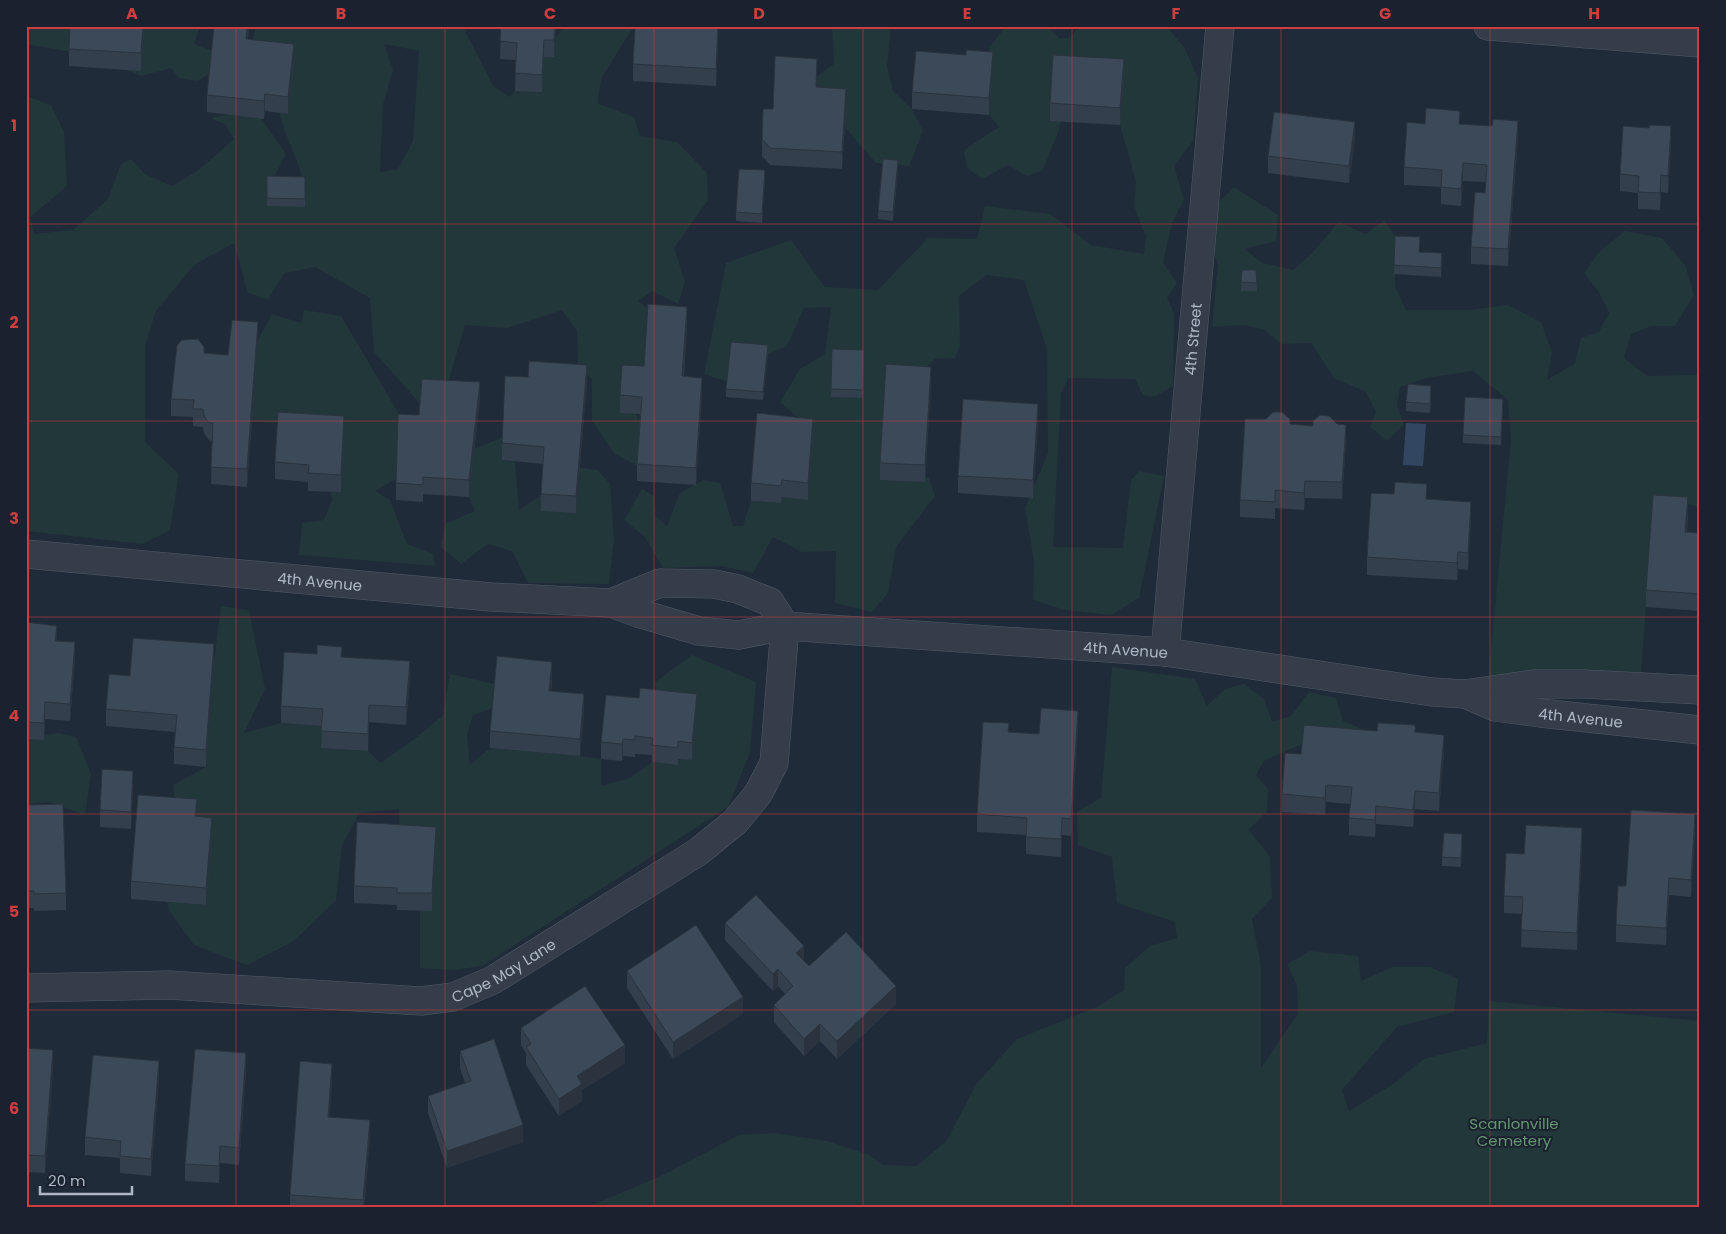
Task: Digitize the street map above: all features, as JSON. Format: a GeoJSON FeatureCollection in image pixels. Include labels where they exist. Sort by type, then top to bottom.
{"type":"FeatureCollection","features":[{"type":"Feature","properties":{"kind":"street","name":"4th Street"},"geometry":{"type":"LineString","coordinates":[[1164,652],[1220,26]]}},
{"type":"Feature","properties":{"kind":"street"},"geometry":{"type":"LineString","coordinates":[[1488,26],[1700,43]]}},
{"type":"Feature","properties":{"kind":"street","name":"4th Avenue"},"geometry":{"type":"LineString","coordinates":[[27,554],[491,597],[611,603],[699,631],[739,635],[785,626],[1164,652],[1432,692],[1464,694],[1534,684],[1584,684],[1700,690]]}},
{"type":"Feature","properties":{"kind":"street","name":"4th Avenue"},"geometry":{"type":"LineString","coordinates":[[611,603],[660,584],[714,584],[738,589],[770,602],[785,626]]}},
{"type":"Feature","properties":{"kind":"street","name":"Cape May Lane"},"geometry":{"type":"LineString","coordinates":[[26,988],[169,985],[421,1001],[453,997],[493,980],[698,852],[735,822],[758,794],[774,763],[785,626]]}},
{"type":"Feature","properties":{"kind":"street"},"geometry":{"type":"LineString","coordinates":[[1658,725],[1663,688]]}},
{"type":"Feature","properties":{"kind":"street","name":"4th Avenue"},"geometry":{"type":"LineString","coordinates":[[1464,694],[1495,707],[1700,730]]}},
{"type":"Feature","properties":{"kind":"green space"},"geometry":{"type":"Polygon","coordinates":[[[26,26],[200,26],[194,44],[213,51],[216,68],[198,81],[179,78],[171,68],[141,76],[101,57],[26,44],[26,26]]]}},
{"type":"Feature","properties":{"kind":"green space"},"geometry":{"type":"Polygon","coordinates":[[[256,26],[460,26],[464,29],[494,87],[510,97],[562,29],[561,26],[634,26],[602,77],[597,103],[634,117],[640,136],[677,142],[707,173],[708,200],[674,248],[685,282],[678,304],[652,291],[638,301],[657,315],[657,357],[635,374],[633,406],[651,454],[638,466],[614,453],[592,421],[592,379],[578,367],[577,331],[562,310],[507,328],[465,325],[447,386],[433,418],[374,352],[370,298],[315,267],[284,273],[268,300],[248,293],[234,243],[194,265],[156,311],[145,346],[145,442],[179,474],[170,530],[143,544],[26,531],[26,96],[51,105],[64,132],[67,186],[30,217],[34,234],[73,230],[108,199],[121,164],[131,159],[145,174],[172,186],[200,169],[234,139],[225,124],[210,118],[254,108],[286,154],[272,181],[304,207],[305,195],[301,173],[281,119],[275,78],[251,48],[256,26]],[[384,44],[393,70],[383,104],[380,172],[398,169],[413,141],[419,51],[384,44]]]}},
{"type":"Feature","properties":{"kind":"green space"},"geometry":{"type":"Polygon","coordinates":[[[832,26],[891,26],[887,66],[893,91],[912,109],[923,131],[909,166],[876,163],[844,126],[816,105],[817,76],[834,64],[832,26]]]}},
{"type":"Feature","properties":{"kind":"green space"},"geometry":{"type":"Polygon","coordinates":[[[1006,26],[1047,26],[1060,39],[1071,37],[1080,26],[1166,26],[1184,47],[1198,78],[1193,141],[1174,166],[1184,200],[1172,223],[1163,262],[1177,283],[1167,298],[1174,313],[1173,386],[1154,397],[1143,395],[1135,379],[1068,378],[1061,393],[1053,547],[1123,548],[1131,480],[1139,471],[1164,476],[1139,598],[1111,615],[1065,610],[1033,600],[1034,561],[1025,508],[1048,453],[1047,349],[1024,280],[986,275],[959,296],[960,346],[955,358],[935,359],[910,383],[887,463],[929,478],[935,496],[896,547],[888,593],[872,612],[835,603],[836,551],[802,552],[773,537],[753,573],[721,566],[663,568],[645,537],[624,520],[642,489],[654,496],[656,517],[667,526],[680,493],[703,480],[720,483],[733,526],[743,526],[751,501],[781,503],[805,424],[780,402],[800,369],[825,354],[831,307],[804,308],[787,346],[768,354],[732,383],[704,374],[726,263],[791,240],[825,287],[878,290],[928,238],[977,239],[985,206],[1050,214],[1091,245],[1144,254],[1146,237],[1134,206],[1136,181],[1120,125],[1086,75],[1067,99],[1058,132],[1043,170],[1027,176],[1008,165],[982,179],[967,168],[964,150],[999,127],[989,115],[993,70],[989,48],[1006,26]]]}},
{"type":"Feature","properties":{"kind":"green space"},"geometry":{"type":"Polygon","coordinates":[[[1234,187],[1278,215],[1276,241],[1244,249],[1263,263],[1293,270],[1311,254],[1339,222],[1366,234],[1384,220],[1395,236],[1395,286],[1406,310],[1469,310],[1508,305],[1541,322],[1552,352],[1547,380],[1575,363],[1581,338],[1599,332],[1609,313],[1599,292],[1584,273],[1598,253],[1625,231],[1662,238],[1685,265],[1694,295],[1675,326],[1651,326],[1631,334],[1624,358],[1647,376],[1696,375],[1700,373],[1700,509],[1690,504],[1684,504],[1653,512],[1641,673],[1613,682],[1488,680],[1511,440],[1508,400],[1473,371],[1426,378],[1400,387],[1397,406],[1404,424],[1387,441],[1370,427],[1376,412],[1366,392],[1334,378],[1311,343],[1281,344],[1265,330],[1244,325],[1212,327],[1218,263],[1211,248],[1214,207],[1234,187]]]}},
{"type":"Feature","properties":{"kind":"green space"},"geometry":{"type":"Polygon","coordinates":[[[304,310],[341,316],[405,424],[396,479],[375,491],[390,500],[407,544],[433,554],[435,566],[299,555],[302,523],[324,520],[332,500],[323,453],[303,424],[251,422],[258,340],[272,314],[301,323],[304,310]]]}},
{"type":"Feature","properties":{"kind":"green space"},"geometry":{"type":"Polygon","coordinates":[[[503,437],[502,460],[515,462],[519,510],[542,495],[578,496],[580,468],[598,470],[610,484],[614,539],[609,584],[528,583],[512,551],[488,544],[461,564],[441,547],[445,524],[475,511],[469,497],[474,449],[503,437]]]}},
{"type":"Feature","properties":{"kind":"green space"},"geometry":{"type":"Polygon","coordinates":[[[221,606],[249,610],[265,689],[244,733],[281,723],[323,726],[322,748],[368,751],[380,763],[417,737],[443,715],[450,674],[495,684],[493,708],[473,715],[467,735],[470,765],[490,748],[601,759],[601,786],[630,778],[652,762],[677,765],[678,759],[692,760],[664,708],[654,683],[692,655],[756,682],[750,753],[728,807],[482,966],[454,970],[420,968],[420,911],[432,910],[400,842],[399,809],[359,813],[342,846],[336,900],[294,941],[247,965],[194,945],[169,910],[167,902],[206,905],[212,825],[175,803],[173,785],[206,767],[214,662],[221,606]]]}},
{"type":"Feature","properties":{"kind":"green space","name":"Scanlonville Cemetery"},"geometry":{"type":"Polygon","coordinates":[[[1112,667],[1195,679],[1207,706],[1225,689],[1244,684],[1264,699],[1272,722],[1291,716],[1309,692],[1336,698],[1343,721],[1367,731],[1304,743],[1264,761],[1256,775],[1268,789],[1267,811],[1249,830],[1270,857],[1272,898],[1252,919],[1261,966],[1261,1068],[1298,1014],[1297,986],[1287,964],[1310,951],[1358,956],[1361,981],[1392,967],[1430,967],[1458,979],[1454,1012],[1397,1027],[1342,1090],[1349,1111],[1393,1084],[1424,1059],[1487,1043],[1489,1001],[1700,1021],[1700,1208],[585,1208],[661,1176],[739,1135],[775,1133],[827,1141],[869,1155],[883,1165],[917,1166],[947,1140],[977,1083],[1017,1039],[1097,1007],[1124,990],[1125,968],[1150,946],[1177,938],[1175,922],[1117,903],[1112,857],[1078,845],[1077,812],[1101,798],[1112,667]]]}},
{"type":"Feature","properties":{"kind":"green space"},"geometry":{"type":"Polygon","coordinates":[[[59,733],[76,737],[91,774],[85,815],[50,802],[26,804],[26,738],[59,733]]]}},
{"type":"Feature","properties":{"kind":"water"},"geometry":{"type":"Polygon","coordinates":[[[1406,423],[1426,424],[1423,466],[1403,465],[1406,423]]]}},
{"type":"Feature","properties":{"kind":"building"},"geometry":{"type":"Polygon","coordinates":[[[70,26],[143,26],[141,53],[69,49],[70,26]]]}},
{"type":"Feature","properties":{"kind":"building"},"geometry":{"type":"Polygon","coordinates":[[[214,26],[247,26],[246,39],[294,44],[288,97],[265,94],[264,101],[207,95],[214,26]]]}},
{"type":"Feature","properties":{"kind":"building"},"geometry":{"type":"Polygon","coordinates":[[[501,26],[555,26],[554,40],[544,40],[542,75],[515,73],[517,43],[500,41],[501,26]]]}},
{"type":"Feature","properties":{"kind":"building"},"geometry":{"type":"Polygon","coordinates":[[[635,26],[718,27],[716,69],[633,64],[635,26]]]}},
{"type":"Feature","properties":{"kind":"building"},"geometry":{"type":"Polygon","coordinates":[[[966,50],[993,52],[989,98],[912,92],[916,51],[966,55],[966,50]]]}},
{"type":"Feature","properties":{"kind":"building"},"geometry":{"type":"Polygon","coordinates":[[[1053,55],[1124,59],[1120,108],[1050,103],[1053,55]]]}},
{"type":"Feature","properties":{"kind":"building"},"geometry":{"type":"Polygon","coordinates":[[[775,56],[817,59],[816,87],[846,89],[842,152],[770,148],[762,139],[763,109],[773,109],[775,56]]]}},
{"type":"Feature","properties":{"kind":"building"},"geometry":{"type":"Polygon","coordinates":[[[1426,108],[1460,111],[1459,124],[1492,126],[1493,119],[1518,121],[1508,249],[1471,247],[1475,192],[1485,193],[1487,165],[1463,163],[1461,189],[1441,187],[1442,170],[1404,167],[1407,122],[1425,124],[1426,108]]]}},
{"type":"Feature","properties":{"kind":"building"},"geometry":{"type":"Polygon","coordinates":[[[1274,112],[1355,122],[1349,166],[1268,156],[1274,112]]]}},
{"type":"Feature","properties":{"kind":"building"},"geometry":{"type":"Polygon","coordinates":[[[1650,125],[1671,126],[1668,176],[1661,175],[1660,193],[1638,192],[1639,176],[1620,174],[1623,126],[1649,128],[1650,125]]]}},
{"type":"Feature","properties":{"kind":"building"},"geometry":{"type":"Polygon","coordinates":[[[883,159],[898,160],[893,212],[878,211],[883,159]]]}},
{"type":"Feature","properties":{"kind":"building"},"geometry":{"type":"Polygon","coordinates":[[[739,169],[765,170],[762,214],[736,212],[739,169]]]}},
{"type":"Feature","properties":{"kind":"building"},"geometry":{"type":"Polygon","coordinates":[[[267,176],[305,177],[305,199],[267,198],[267,176]]]}},
{"type":"Feature","properties":{"kind":"building"},"geometry":{"type":"Polygon","coordinates":[[[1395,236],[1420,237],[1419,252],[1442,253],[1441,268],[1394,265],[1395,236]]]}},
{"type":"Feature","properties":{"kind":"building"},"geometry":{"type":"Polygon","coordinates":[[[1242,270],[1256,270],[1257,283],[1241,282],[1242,270]]]}},
{"type":"Feature","properties":{"kind":"building"},"geometry":{"type":"Polygon","coordinates":[[[648,304],[687,307],[682,376],[702,378],[696,468],[637,464],[642,397],[620,395],[622,365],[644,366],[648,304]]]}},
{"type":"Feature","properties":{"kind":"building"},"geometry":{"type":"Polygon","coordinates":[[[232,320],[258,322],[247,469],[211,467],[213,423],[209,423],[204,416],[203,409],[193,409],[194,400],[171,399],[177,345],[182,340],[198,339],[204,347],[204,353],[228,355],[232,320]]]}},
{"type":"Feature","properties":{"kind":"building"},"geometry":{"type":"Polygon","coordinates":[[[731,342],[768,345],[763,392],[726,389],[731,342]]]}},
{"type":"Feature","properties":{"kind":"building"},"geometry":{"type":"Polygon","coordinates":[[[832,349],[864,350],[863,390],[831,389],[832,349]]]}},
{"type":"Feature","properties":{"kind":"building"},"geometry":{"type":"Polygon","coordinates":[[[529,361],[587,365],[576,496],[541,494],[544,447],[502,443],[505,376],[528,377],[529,361]]]}},
{"type":"Feature","properties":{"kind":"building"},"geometry":{"type":"Polygon","coordinates":[[[886,364],[931,367],[925,465],[880,463],[886,364]]]}},
{"type":"Feature","properties":{"kind":"building"},"geometry":{"type":"Polygon","coordinates":[[[422,379],[480,382],[469,480],[423,477],[423,485],[396,483],[398,414],[419,415],[422,379]]]}},
{"type":"Feature","properties":{"kind":"building"},"geometry":{"type":"Polygon","coordinates":[[[1408,384],[1431,386],[1430,404],[1406,402],[1408,384]]]}},
{"type":"Feature","properties":{"kind":"building"},"geometry":{"type":"Polygon","coordinates":[[[1465,397],[1503,399],[1501,437],[1463,435],[1465,397]]]}},
{"type":"Feature","properties":{"kind":"building"},"geometry":{"type":"Polygon","coordinates":[[[963,399],[1038,404],[1033,480],[958,476],[963,399]]]}},
{"type":"Feature","properties":{"kind":"building"},"geometry":{"type":"Polygon","coordinates":[[[278,412],[344,416],[341,475],[308,473],[309,465],[275,462],[278,412]]]}},
{"type":"Feature","properties":{"kind":"building"},"geometry":{"type":"Polygon","coordinates":[[[1273,412],[1282,412],[1290,419],[1290,424],[1313,426],[1313,421],[1320,415],[1329,416],[1337,424],[1346,425],[1342,482],[1305,481],[1304,493],[1275,490],[1275,502],[1240,500],[1245,419],[1266,419],[1273,412]]]}},
{"type":"Feature","properties":{"kind":"building"},"geometry":{"type":"Polygon","coordinates":[[[757,413],[813,419],[808,483],[782,480],[781,486],[751,483],[757,413]]]}},
{"type":"Feature","properties":{"kind":"building"},"geometry":{"type":"Polygon","coordinates":[[[1395,482],[1427,484],[1426,499],[1471,502],[1468,553],[1458,552],[1457,563],[1367,557],[1371,493],[1394,494],[1395,482]]]}},
{"type":"Feature","properties":{"kind":"building"},"geometry":{"type":"Polygon","coordinates":[[[1653,495],[1688,497],[1685,532],[1700,533],[1700,594],[1646,590],[1653,495]]]}},
{"type":"Feature","properties":{"kind":"building"},"geometry":{"type":"Polygon","coordinates":[[[26,622],[57,626],[55,641],[75,642],[70,704],[45,702],[44,723],[26,722],[26,622]]]}},
{"type":"Feature","properties":{"kind":"building"},"geometry":{"type":"Polygon","coordinates":[[[133,638],[214,644],[206,750],[174,747],[177,715],[106,709],[109,674],[130,676],[133,638]]]}},
{"type":"Feature","properties":{"kind":"building"},"geometry":{"type":"Polygon","coordinates":[[[317,645],[342,647],[341,657],[410,661],[406,707],[369,705],[368,734],[321,731],[323,709],[281,706],[284,652],[317,654],[317,645]]]}},
{"type":"Feature","properties":{"kind":"building"},"geometry":{"type":"Polygon","coordinates":[[[497,656],[552,662],[549,691],[584,694],[580,739],[490,731],[497,656]]]}},
{"type":"Feature","properties":{"kind":"building"},"geometry":{"type":"Polygon","coordinates":[[[640,688],[697,694],[692,743],[678,741],[678,748],[652,745],[653,738],[635,736],[635,740],[623,739],[622,744],[601,742],[606,695],[639,698],[640,688]]]}},
{"type":"Feature","properties":{"kind":"building"},"geometry":{"type":"Polygon","coordinates":[[[1041,708],[1078,711],[1071,819],[1062,818],[1061,839],[1026,837],[1027,818],[977,814],[983,722],[1009,723],[1008,732],[1039,734],[1041,708]]]}},
{"type":"Feature","properties":{"kind":"building"},"geometry":{"type":"Polygon","coordinates":[[[1378,723],[1415,725],[1415,732],[1444,735],[1439,793],[1415,791],[1413,810],[1376,806],[1375,820],[1349,818],[1352,787],[1326,785],[1325,798],[1282,794],[1285,753],[1301,754],[1304,725],[1377,731],[1378,723]]]}},
{"type":"Feature","properties":{"kind":"building"},"geometry":{"type":"Polygon","coordinates":[[[102,769],[133,771],[131,812],[100,810],[102,769]]]}},
{"type":"Feature","properties":{"kind":"building"},"geometry":{"type":"Polygon","coordinates":[[[138,795],[197,799],[195,816],[212,818],[206,888],[131,881],[138,795]]]}},
{"type":"Feature","properties":{"kind":"building"},"geometry":{"type":"Polygon","coordinates":[[[63,804],[66,893],[34,894],[34,891],[26,891],[26,805],[63,804]]]}},
{"type":"Feature","properties":{"kind":"building"},"geometry":{"type":"Polygon","coordinates":[[[1631,810],[1695,814],[1691,880],[1669,878],[1666,928],[1616,925],[1618,886],[1626,886],[1631,810]]]}},
{"type":"Feature","properties":{"kind":"building"},"geometry":{"type":"Polygon","coordinates":[[[357,822],[436,827],[432,893],[397,893],[397,888],[354,886],[357,822]]]}},
{"type":"Feature","properties":{"kind":"building"},"geometry":{"type":"Polygon","coordinates":[[[1526,825],[1582,828],[1577,933],[1521,930],[1523,897],[1504,896],[1506,853],[1524,854],[1526,825]]]}},
{"type":"Feature","properties":{"kind":"building"},"geometry":{"type":"Polygon","coordinates":[[[1444,833],[1462,834],[1461,858],[1442,857],[1444,833]]]}},
{"type":"Feature","properties":{"kind":"building"},"geometry":{"type":"Polygon","coordinates":[[[756,895],[804,946],[796,953],[809,966],[846,932],[896,986],[837,1041],[820,1024],[804,1039],[774,1005],[793,986],[778,969],[773,974],[725,923],[756,895]]]}},
{"type":"Feature","properties":{"kind":"building"},"geometry":{"type":"Polygon","coordinates":[[[696,925],[743,997],[673,1042],[627,971],[696,925]]]}},
{"type":"Feature","properties":{"kind":"building"},"geometry":{"type":"Polygon","coordinates":[[[585,986],[625,1045],[577,1076],[582,1084],[559,1099],[526,1047],[531,1044],[521,1028],[585,986]]]}},
{"type":"Feature","properties":{"kind":"building"},"geometry":{"type":"Polygon","coordinates":[[[494,1039],[523,1125],[447,1151],[428,1096],[471,1081],[460,1051],[494,1039]]]}},
{"type":"Feature","properties":{"kind":"building"},"geometry":{"type":"Polygon","coordinates":[[[26,1048],[53,1050],[45,1156],[26,1155],[26,1048]]]}},
{"type":"Feature","properties":{"kind":"building"},"geometry":{"type":"Polygon","coordinates":[[[195,1049],[246,1053],[239,1148],[220,1146],[219,1166],[185,1164],[195,1049]]]}},
{"type":"Feature","properties":{"kind":"building"},"geometry":{"type":"Polygon","coordinates":[[[93,1055],[159,1061],[151,1159],[120,1156],[121,1141],[85,1137],[93,1055]]]}},
{"type":"Feature","properties":{"kind":"building"},"geometry":{"type":"Polygon","coordinates":[[[300,1061],[332,1064],[328,1117],[370,1120],[363,1200],[290,1195],[300,1061]]]}}]}
